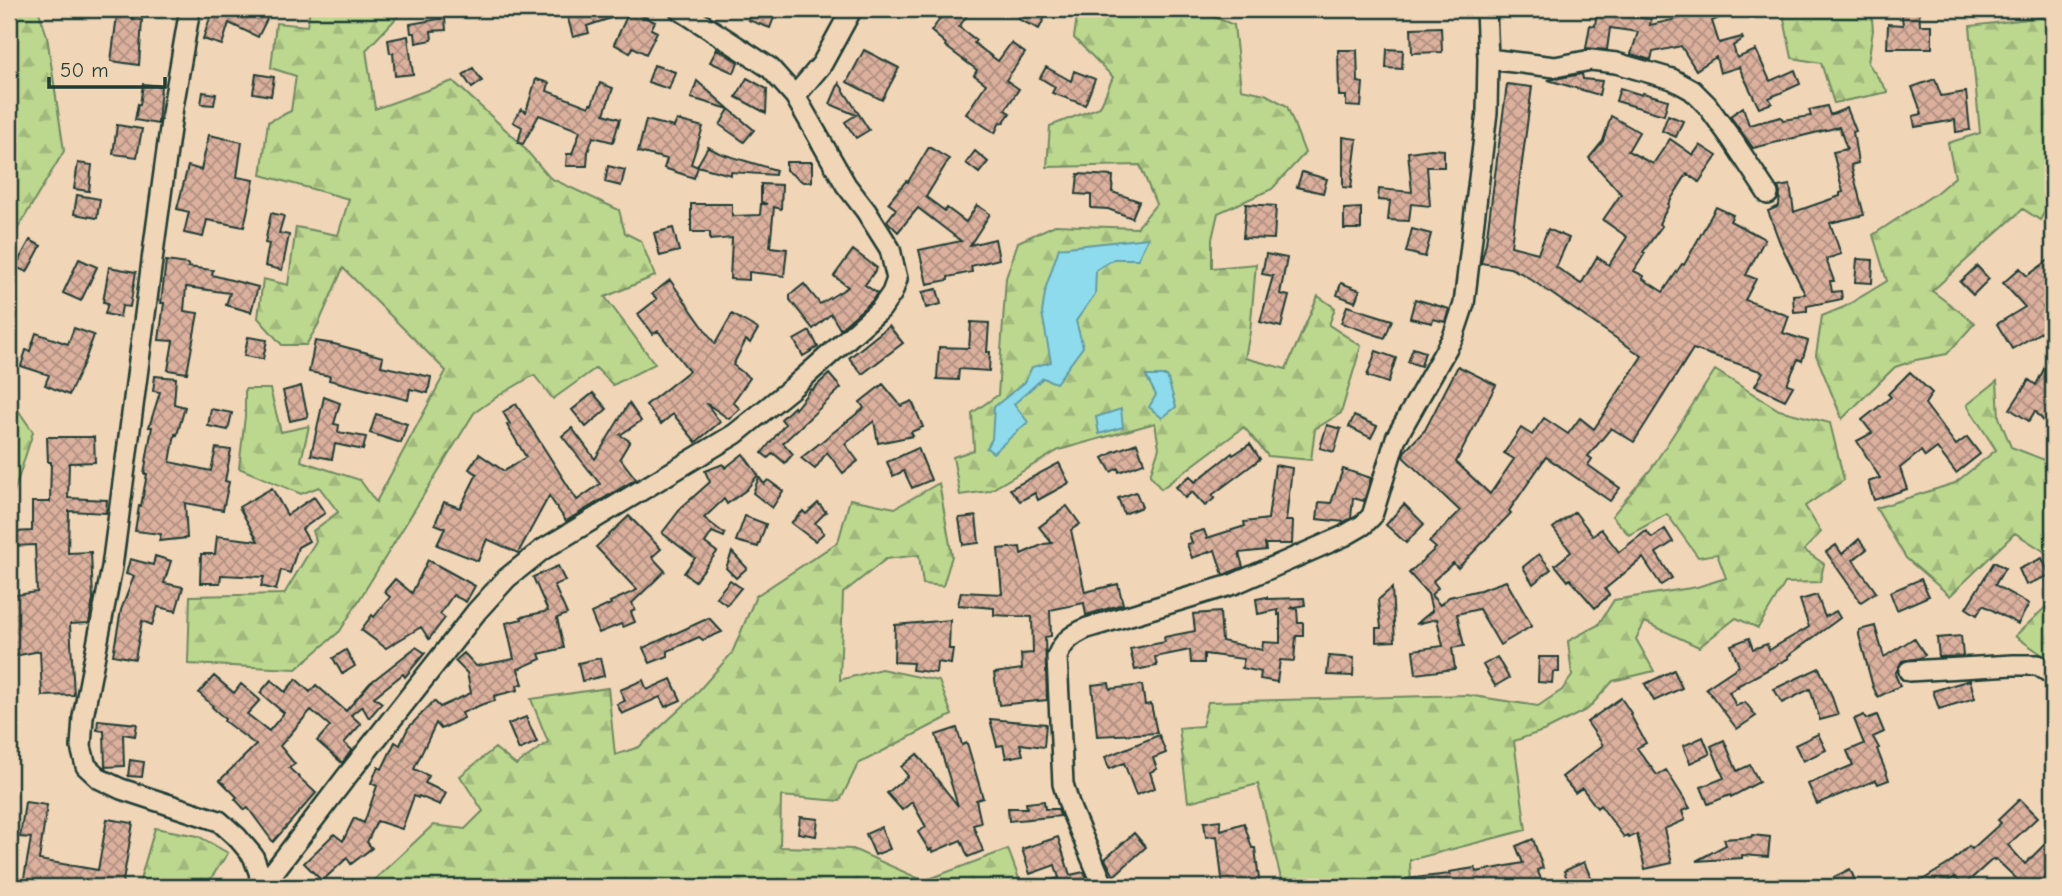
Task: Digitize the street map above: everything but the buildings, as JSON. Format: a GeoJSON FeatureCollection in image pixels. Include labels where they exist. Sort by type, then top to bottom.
{"type":"FeatureCollection","features":[{"type":"Feature","properties":{"kind":"street"},"geometry":{"type":"LineString","coordinates":[[190,9],[173,107],[112,567],[83,718],[81,747],[86,766],[100,779],[121,789],[219,821],[253,856],[260,872],[262,887]]}},
{"type":"Feature","properties":{"kind":"street"},"geometry":{"type":"LineString","coordinates":[[262,887],[346,776],[477,611],[507,578],[542,550],[735,434],[792,388],[881,309],[892,293],[897,279],[890,249],[846,185],[795,96],[770,68],[679,9]]}},
{"type":"Feature","properties":{"kind":"street"},"geometry":{"type":"LineString","coordinates":[[795,96],[822,64],[852,9]]}},
{"type":"Feature","properties":{"kind":"street"},"geometry":{"type":"LineString","coordinates":[[1104,887],[1078,828],[1063,784],[1056,657],[1063,643],[1087,628],[1234,584],[1344,536],[1372,516],[1396,438],[1453,337],[1464,304],[1487,112],[1486,9]]}},
{"type":"Feature","properties":{"kind":"street"},"geometry":{"type":"LineString","coordinates":[[1488,59],[1555,67],[1591,60],[1616,63],[1672,79],[1692,90],[1707,105],[1768,194]]}},
{"type":"Feature","properties":{"kind":"street"},"geometry":{"type":"LineString","coordinates":[[1909,671],[2013,664],[2038,665],[2053,675]]}},
{"type":"Feature","properties":{"kind":"green space"},"geometry":{"type":"Polygon","coordinates":[[[9,9],[38,9],[47,36],[64,151],[9,243],[9,9]]]}},
{"type":"Feature","properties":{"kind":"green space"},"geometry":{"type":"Polygon","coordinates":[[[310,9],[405,9],[366,50],[375,109],[453,81],[519,142],[550,178],[619,210],[625,233],[641,241],[655,276],[605,297],[655,364],[613,385],[596,368],[553,399],[534,375],[474,413],[340,631],[296,669],[188,664],[190,596],[284,594],[316,541],[313,531],[338,512],[319,487],[301,494],[239,468],[245,389],[270,389],[281,432],[309,426],[301,461],[360,480],[376,502],[446,371],[343,268],[318,325],[306,345],[282,345],[258,318],[263,279],[288,285],[296,227],[338,235],[349,199],[261,175],[268,122],[291,111],[296,76],[271,68],[276,23],[307,26],[310,9]]]}},
{"type":"Feature","properties":{"kind":"green space"},"geometry":{"type":"Polygon","coordinates":[[[1078,9],[1194,9],[1234,25],[1241,89],[1265,94],[1287,106],[1305,153],[1272,189],[1218,213],[1212,239],[1212,268],[1256,264],[1245,358],[1286,369],[1318,296],[1335,308],[1329,325],[1361,346],[1341,413],[1315,429],[1311,460],[1268,456],[1244,427],[1161,489],[1150,475],[1159,448],[1155,423],[1059,450],[989,491],[960,495],[953,457],[974,450],[972,413],[998,395],[1006,278],[1018,242],[1055,225],[1137,228],[1156,204],[1140,165],[1047,167],[1050,126],[1100,107],[1113,77],[1074,38],[1078,9]]]}},
{"type":"Feature","properties":{"kind":"green space"},"geometry":{"type":"Polygon","coordinates":[[[1782,9],[1871,9],[1873,30],[1868,63],[1888,92],[1834,103],[1821,63],[1792,58],[1782,9]]]}},
{"type":"Feature","properties":{"kind":"green space"},"geometry":{"type":"Polygon","coordinates":[[[2052,16],[2053,197],[2040,220],[2023,209],[1932,291],[1975,323],[1947,354],[1895,367],[1842,419],[1816,355],[1822,316],[1844,307],[1887,281],[1873,235],[1955,177],[1948,143],[1980,133],[1970,26],[2052,16]]]}},
{"type":"Feature","properties":{"kind":"green space"},"geometry":{"type":"Polygon","coordinates":[[[1715,370],[1779,410],[1830,423],[1844,480],[1805,506],[1821,532],[1804,550],[1824,564],[1820,582],[1785,583],[1758,628],[1736,618],[1699,647],[1645,622],[1636,639],[1654,671],[1613,681],[1588,709],[1546,730],[1514,741],[1526,830],[1410,860],[1411,887],[1283,887],[1258,784],[1188,802],[1179,728],[1202,726],[1208,702],[1467,695],[1538,706],[1562,690],[1572,676],[1568,641],[1598,625],[1614,600],[1697,587],[1726,578],[1717,554],[1698,557],[1667,514],[1629,535],[1612,516],[1651,469],[1715,370]]]}},
{"type":"Feature","properties":{"kind":"green space"},"geometry":{"type":"Polygon","coordinates":[[[1997,381],[1999,417],[2011,447],[2050,462],[2053,468],[2053,557],[2015,533],[1950,596],[1906,558],[1876,508],[1955,483],[1996,450],[1967,405],[1997,381]]]}},
{"type":"Feature","properties":{"kind":"green space"},"geometry":{"type":"Polygon","coordinates":[[[9,397],[33,432],[9,508],[9,397]]]}},
{"type":"Feature","properties":{"kind":"green space"},"geometry":{"type":"Polygon","coordinates":[[[939,483],[952,556],[943,586],[923,584],[919,555],[886,559],[843,593],[840,680],[881,669],[939,681],[952,715],[858,764],[840,801],[781,796],[780,847],[853,849],[924,881],[1008,849],[1022,887],[382,887],[374,880],[433,825],[465,829],[483,811],[460,776],[495,748],[516,765],[548,742],[531,699],[608,688],[615,755],[639,747],[693,697],[732,653],[756,596],[838,542],[850,499],[895,508],[939,483]]]}},
{"type":"Feature","properties":{"kind":"green space"},"geometry":{"type":"Polygon","coordinates":[[[2053,600],[2053,662],[2015,636],[2053,600]]]}},
{"type":"Feature","properties":{"kind":"green space"},"geometry":{"type":"Polygon","coordinates":[[[155,828],[198,836],[228,853],[205,887],[138,887],[155,828]]]}},
{"type":"Feature","properties":{"kind":"water"},"geometry":{"type":"Polygon","coordinates":[[[1148,238],[1138,259],[1114,259],[1096,270],[1095,294],[1076,321],[1083,347],[1056,383],[1043,378],[1014,404],[1028,422],[993,453],[987,448],[992,439],[994,407],[1025,382],[1032,367],[1051,362],[1042,313],[1046,287],[1059,248],[1148,238]]]}},
{"type":"Feature","properties":{"kind":"water"},"geometry":{"type":"Polygon","coordinates":[[[1146,376],[1167,376],[1176,407],[1162,418],[1149,407],[1156,395],[1146,376]]]}},
{"type":"Feature","properties":{"kind":"water"},"geometry":{"type":"Polygon","coordinates":[[[1121,409],[1123,427],[1099,434],[1096,417],[1121,409]]]}}]}
